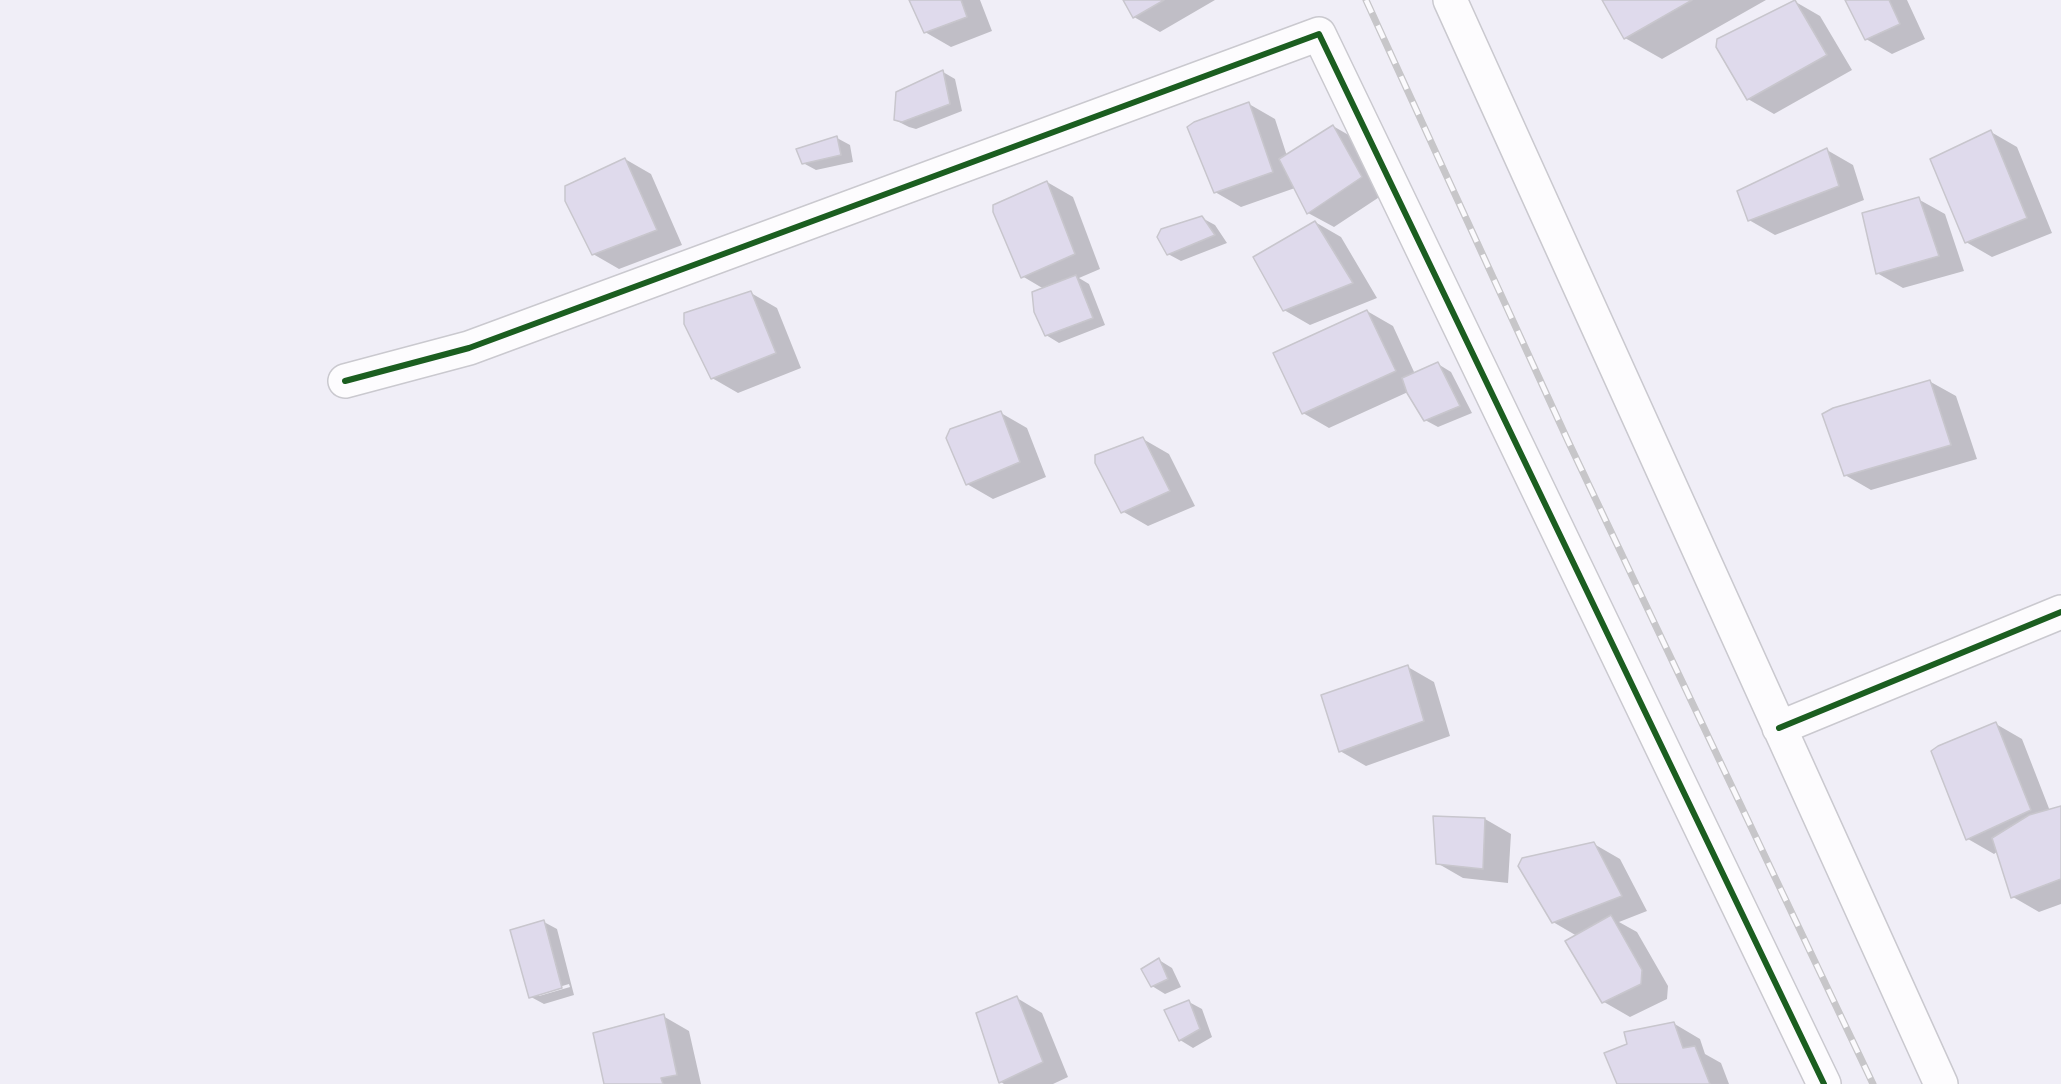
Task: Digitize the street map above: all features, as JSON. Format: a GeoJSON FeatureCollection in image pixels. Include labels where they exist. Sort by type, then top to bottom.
{"type":"FeatureCollection","features":[{"type":"Feature","properties":{"kind":"street"},"geometry":{"type":"LineString","coordinates":[[1450,0],[1941,1084]]}},
{"type":"Feature","properties":{"kind":"street"},"geometry":{"type":"LineString","coordinates":[[345,381],[469,348],[1319,34],[1824,1084]]}},
{"type":"Feature","properties":{"kind":"street"},"geometry":{"type":"LineString","coordinates":[[1779,728],[2061,612]]}},
{"type":"Feature","properties":{"kind":"building"},"geometry":{"type":"Polygon","coordinates":[[[909,0],[961,0],[967,17],[924,33],[909,0]]]}},
{"type":"Feature","properties":{"kind":"building"},"geometry":{"type":"Polygon","coordinates":[[[1123,0],[1164,0],[1133,18],[1123,0]]]}},
{"type":"Feature","properties":{"kind":"building"},"geometry":{"type":"Polygon","coordinates":[[[1602,0],[1692,0],[1624,39],[1602,0]]]}},
{"type":"Feature","properties":{"kind":"building"},"geometry":{"type":"Polygon","coordinates":[[[1795,0],[1827,55],[1747,100],[1716,47],[1717,39],[1795,0]]]}},
{"type":"Feature","properties":{"kind":"building"},"geometry":{"type":"Polygon","coordinates":[[[1845,0],[1889,0],[1900,24],[1865,40],[1845,0]]]}},
{"type":"Feature","properties":{"kind":"building"},"geometry":{"type":"Polygon","coordinates":[[[943,70],[950,104],[902,122],[894,120],[896,92],[943,70]]]}},
{"type":"Feature","properties":{"kind":"building"},"geometry":{"type":"Polygon","coordinates":[[[1249,102],[1273,172],[1214,193],[1187,127],[1194,122],[1249,102]]]}},
{"type":"Feature","properties":{"kind":"building"},"geometry":{"type":"Polygon","coordinates":[[[1333,125],[1362,177],[1307,214],[1279,159],[1333,125]]]}},
{"type":"Feature","properties":{"kind":"building"},"geometry":{"type":"Polygon","coordinates":[[[1991,130],[2027,218],[1965,243],[1930,159],[1991,130]]]}},
{"type":"Feature","properties":{"kind":"building"},"geometry":{"type":"Polygon","coordinates":[[[837,136],[841,155],[802,164],[796,149],[837,136]]]}},
{"type":"Feature","properties":{"kind":"building"},"geometry":{"type":"Polygon","coordinates":[[[1827,148],[1839,186],[1748,221],[1737,191],[1827,148]]]}},
{"type":"Feature","properties":{"kind":"building"},"geometry":{"type":"Polygon","coordinates":[[[625,158],[657,230],[592,255],[565,201],[565,186],[625,158]]]}},
{"type":"Feature","properties":{"kind":"building"},"geometry":{"type":"Polygon","coordinates":[[[1047,181],[1075,254],[1021,278],[993,212],[993,205],[1047,181]]]}},
{"type":"Feature","properties":{"kind":"building"},"geometry":{"type":"Polygon","coordinates":[[[1919,197],[1939,256],[1876,274],[1862,213],[1919,197]]]}},
{"type":"Feature","properties":{"kind":"building"},"geometry":{"type":"Polygon","coordinates":[[[1202,216],[1215,235],[1167,255],[1157,237],[1161,229],[1202,216]]]}},
{"type":"Feature","properties":{"kind":"building"},"geometry":{"type":"Polygon","coordinates":[[[1315,221],[1353,283],[1283,311],[1253,257],[1315,221]]]}},
{"type":"Feature","properties":{"kind":"building"},"geometry":{"type":"Polygon","coordinates":[[[1076,275],[1093,318],[1045,336],[1034,312],[1032,292],[1076,275]]]}},
{"type":"Feature","properties":{"kind":"building"},"geometry":{"type":"Polygon","coordinates":[[[751,291],[776,353],[711,379],[684,324],[684,313],[751,291]]]}},
{"type":"Feature","properties":{"kind":"building"},"geometry":{"type":"Polygon","coordinates":[[[1367,310],[1396,371],[1302,414],[1273,353],[1367,310]]]}},
{"type":"Feature","properties":{"kind":"building"},"geometry":{"type":"Polygon","coordinates":[[[1438,362],[1460,406],[1424,421],[1407,393],[1402,378],[1438,362]]]}},
{"type":"Feature","properties":{"kind":"building"},"geometry":{"type":"Polygon","coordinates":[[[1930,380],[1951,445],[1844,476],[1822,414],[1833,408],[1930,380]]]}},
{"type":"Feature","properties":{"kind":"building"},"geometry":{"type":"Polygon","coordinates":[[[1001,411],[1020,462],[966,485],[946,438],[950,429],[1001,411]]]}},
{"type":"Feature","properties":{"kind":"building"},"geometry":{"type":"Polygon","coordinates":[[[1143,437],[1170,491],[1121,513],[1095,463],[1095,455],[1143,437]]]}},
{"type":"Feature","properties":{"kind":"building"},"geometry":{"type":"Polygon","coordinates":[[[1408,665],[1424,721],[1339,752],[1321,695],[1408,665]]]}},
{"type":"Feature","properties":{"kind":"building"},"geometry":{"type":"Polygon","coordinates":[[[1996,722],[2031,810],[1966,840],[1931,751],[1996,722]]]}},
{"type":"Feature","properties":{"kind":"building"},"geometry":{"type":"Polygon","coordinates":[[[2061,806],[2061,879],[2011,898],[1992,838],[2029,815],[2061,806]]]}},
{"type":"Feature","properties":{"kind":"building"},"geometry":{"type":"Polygon","coordinates":[[[1433,816],[1485,818],[1483,869],[1436,864],[1433,816]]]}},
{"type":"Feature","properties":{"kind":"building"},"geometry":{"type":"Polygon","coordinates":[[[1594,842],[1622,896],[1552,923],[1518,866],[1522,858],[1594,842]]]}},
{"type":"Feature","properties":{"kind":"building"},"geometry":{"type":"Polygon","coordinates":[[[1611,915],[1642,970],[1641,984],[1602,1003],[1565,941],[1611,915]]]}},
{"type":"Feature","properties":{"kind":"building"},"geometry":{"type":"Polygon","coordinates":[[[544,920],[562,988],[529,998],[510,930],[544,920]]]}},
{"type":"Feature","properties":{"kind":"building"},"geometry":{"type":"Polygon","coordinates":[[[1159,958],[1168,979],[1151,987],[1141,969],[1159,958]]]}},
{"type":"Feature","properties":{"kind":"building"},"geometry":{"type":"Polygon","coordinates":[[[1017,996],[1043,1062],[999,1083],[976,1013],[1017,996]]]}},
{"type":"Feature","properties":{"kind":"building"},"geometry":{"type":"Polygon","coordinates":[[[1189,1000],[1200,1029],[1179,1041],[1164,1010],[1189,1000]]]}},
{"type":"Feature","properties":{"kind":"building"},"geometry":{"type":"Polygon","coordinates":[[[664,1014],[677,1075],[661,1078],[663,1084],[604,1084],[593,1033],[664,1014]]]}},
{"type":"Feature","properties":{"kind":"building"},"geometry":{"type":"Polygon","coordinates":[[[1674,1022],[1683,1048],[1695,1046],[1710,1084],[1617,1084],[1604,1053],[1627,1044],[1624,1032],[1674,1022]]]}},
{"type":"Feature","properties":{"kind":"railway"},"geometry":{"type":"LineString","coordinates":[[1366,0],[1568,441],[1873,1084]]}},
{"type":"Feature","properties":{"kind":"cycle path"},"geometry":{"type":"LineString","coordinates":[[345,381],[469,348],[1319,34],[1824,1084]]}},
{"type":"Feature","properties":{"kind":"cycle path"},"geometry":{"type":"LineString","coordinates":[[1779,728],[2061,612]]}}]}
